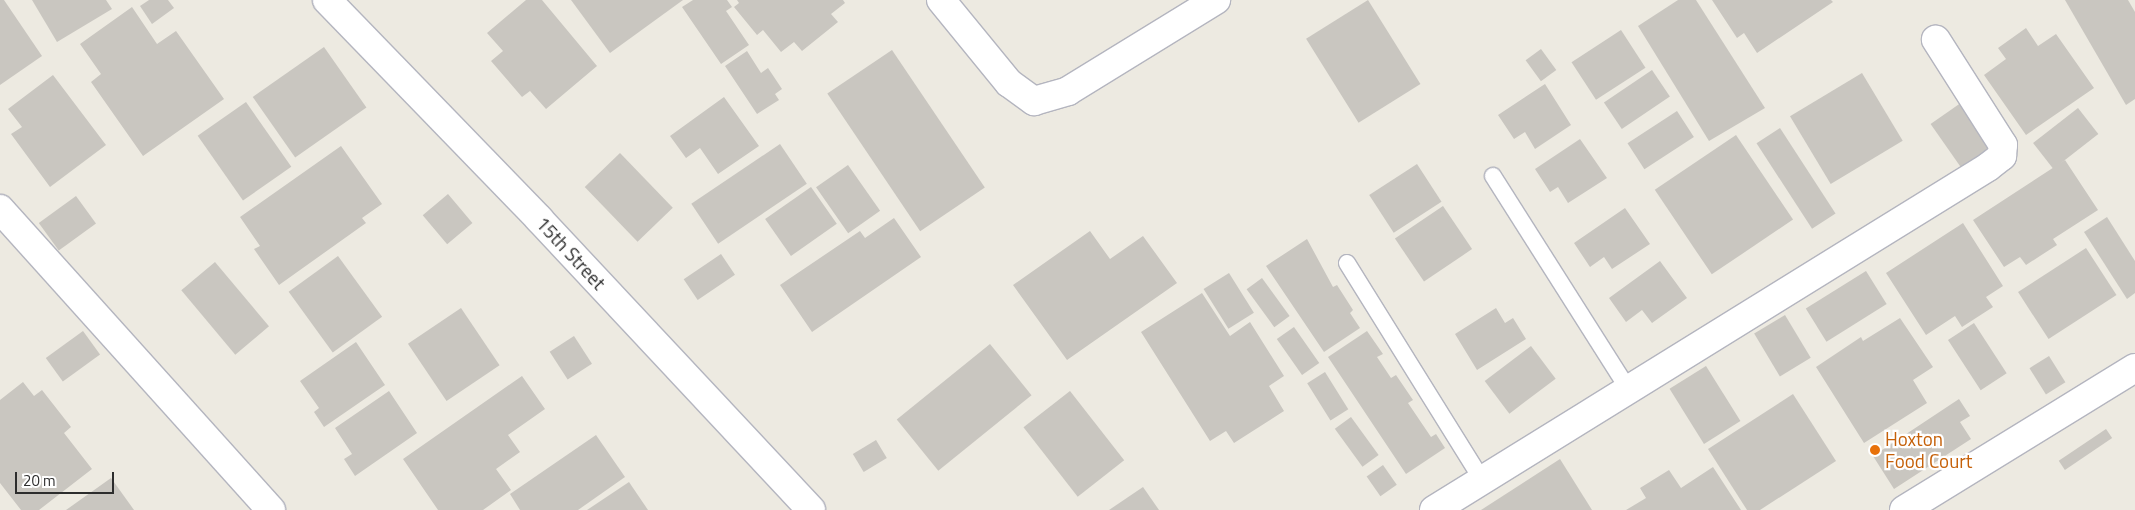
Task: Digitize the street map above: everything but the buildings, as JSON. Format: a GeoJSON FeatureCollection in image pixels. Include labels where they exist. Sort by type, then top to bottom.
{"type":"FeatureCollection","features":[{"type":"Feature","properties":{"kind":"street","name":"15th Street"},"geometry":{"type":"LineString","coordinates":[[326,0],[539,220],[811,510]]}},
{"type":"Feature","properties":{"kind":"street"},"geometry":{"type":"LineString","coordinates":[[941,0],[1009,83],[1034,101],[1068,91],[1216,0]]}},
{"type":"Feature","properties":{"kind":"street"},"geometry":{"type":"LineString","coordinates":[[1434,510],[2002,156],[2003,145],[1936,40]]}},
{"type":"Feature","properties":{"kind":"street"},"geometry":{"type":"LineString","coordinates":[[0,209],[271,510]]}},
{"type":"Feature","properties":{"kind":"street"},"geometry":{"type":"LineString","coordinates":[[1904,510],[2135,368]]}},
{"type":"Feature","properties":{"kind":"lane"},"geometry":{"type":"LineString","coordinates":[[1493,176],[1629,390]]}},
{"type":"Feature","properties":{"kind":"lane"},"geometry":{"type":"LineString","coordinates":[[1347,262],[1482,480]]}},
{"type":"Feature","properties":{"kind":"place","name":"Hoxton Food Court"},"geometry":{"type":"Point","coordinates":[1875,450]}}]}
